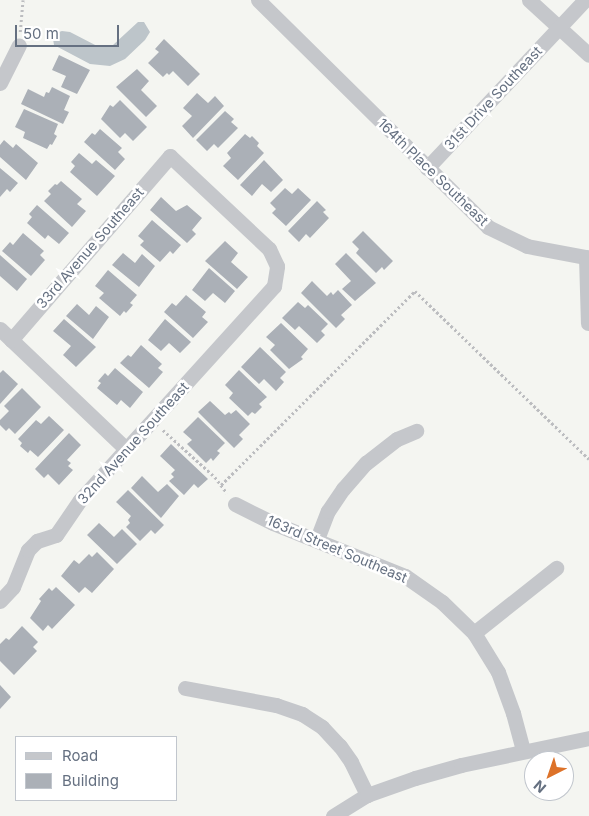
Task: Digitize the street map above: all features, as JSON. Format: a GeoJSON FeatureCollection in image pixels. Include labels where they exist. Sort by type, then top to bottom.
{"type":"FeatureCollection","features":[{"type":"Feature","properties":{"kind":"street","name":"164th Place Southeast"},"geometry":{"type":"LineString","coordinates":[[258,0],[488,227],[527,246],[587,257],[588,323]]}},
{"type":"Feature","properties":{"kind":"street"},"geometry":{"type":"LineString","coordinates":[[529,0],[589,55]]}},
{"type":"Feature","properties":{"kind":"street","name":"31st Drive Southeast"},"geometry":{"type":"LineString","coordinates":[[427,168],[585,0]]}},
{"type":"Feature","properties":{"kind":"street"},"geometry":{"type":"LineString","coordinates":[[0,84],[19,46]]}},
{"type":"Feature","properties":{"kind":"street","name":"32nd Avenue Southeast"},"geometry":{"type":"LineString","coordinates":[[0,601],[13,587],[28,550],[37,541],[56,535],[80,500],[274,286],[277,266],[269,249],[170,156]]}},
{"type":"Feature","properties":{"kind":"street","name":"33rd Avenue Southeast"},"geometry":{"type":"LineString","coordinates":[[11,340],[170,156]]}},
{"type":"Feature","properties":{"kind":"street"},"geometry":{"type":"LineString","coordinates":[[0,329],[126,450]]}},
{"type":"Feature","properties":{"kind":"street"},"geometry":{"type":"LineString","coordinates":[[317,539],[328,512],[343,488],[366,463],[397,439],[416,431]]}},
{"type":"Feature","properties":{"kind":"street","name":"163rd Street Southeast"},"geometry":{"type":"LineString","coordinates":[[235,504],[272,523],[317,539],[405,576],[442,602],[474,633],[498,672],[513,713],[523,751]]}},
{"type":"Feature","properties":{"kind":"street"},"geometry":{"type":"LineString","coordinates":[[474,633],[556,568]]}},
{"type":"Feature","properties":{"kind":"street"},"geometry":{"type":"LineString","coordinates":[[185,688],[276,705],[302,714],[322,727],[340,746],[351,762],[367,795]]}},
{"type":"Feature","properties":{"kind":"street"},"geometry":{"type":"LineString","coordinates":[[333,816],[367,795],[461,764],[589,738]]}},
{"type":"Feature","properties":{"kind":"path"},"geometry":{"type":"LineString","coordinates":[[19,46],[24,0]]}},
{"type":"Feature","properties":{"kind":"path"},"geometry":{"type":"LineString","coordinates":[[221,485],[415,291],[589,459]]}},
{"type":"Feature","properties":{"kind":"path"},"geometry":{"type":"LineString","coordinates":[[152,421],[216,477],[235,504]]}},
{"type":"Feature","properties":{"kind":"shaded area"},"geometry":{"type":"Polygon","coordinates":[[[138,22],[144,22],[150,32],[145,40],[125,59],[110,66],[90,64],[54,45],[53,39],[56,33],[62,31],[70,32],[99,47],[106,47],[113,45],[138,22]]]}},
{"type":"Feature","properties":{"kind":"building"},"geometry":{"type":"Polygon","coordinates":[[[164,39],[200,74],[188,86],[173,71],[163,77],[148,63],[159,52],[155,49],[164,39]]]}},
{"type":"Feature","properties":{"kind":"building"},"geometry":{"type":"Polygon","coordinates":[[[59,55],[90,70],[77,94],[61,87],[66,76],[52,70],[59,55]]]}},
{"type":"Feature","properties":{"kind":"building"},"geometry":{"type":"Polygon","coordinates":[[[137,69],[149,81],[141,90],[157,106],[146,117],[116,87],[137,69]]]}},
{"type":"Feature","properties":{"kind":"building"},"geometry":{"type":"Polygon","coordinates":[[[52,87],[70,96],[64,110],[69,112],[63,124],[21,104],[28,89],[44,97],[46,92],[49,93],[52,87]]]}},
{"type":"Feature","properties":{"kind":"building"},"geometry":{"type":"Polygon","coordinates":[[[197,93],[208,103],[215,96],[224,106],[193,138],[182,126],[192,116],[183,108],[197,93]]]}},
{"type":"Feature","properties":{"kind":"building"},"geometry":{"type":"Polygon","coordinates":[[[120,100],[147,127],[133,141],[125,133],[120,138],[101,119],[110,105],[113,107],[120,100]]]}},
{"type":"Feature","properties":{"kind":"building"},"geometry":{"type":"Polygon","coordinates":[[[24,109],[58,124],[54,134],[57,136],[52,145],[50,144],[47,149],[23,138],[25,132],[15,127],[24,109]]]}},
{"type":"Feature","properties":{"kind":"building"},"geometry":{"type":"Polygon","coordinates":[[[225,111],[234,119],[231,122],[238,128],[218,148],[214,144],[207,151],[196,140],[225,111]]]}},
{"type":"Feature","properties":{"kind":"building"},"geometry":{"type":"Polygon","coordinates":[[[100,129],[122,148],[118,152],[125,159],[115,170],[84,142],[92,133],[95,135],[100,129]]]}},
{"type":"Feature","properties":{"kind":"building"},"geometry":{"type":"Polygon","coordinates":[[[245,134],[250,138],[252,136],[259,143],[257,146],[264,153],[238,180],[223,166],[231,158],[227,153],[245,134]]]}},
{"type":"Feature","properties":{"kind":"building"},"geometry":{"type":"Polygon","coordinates":[[[4,140],[13,148],[16,144],[38,163],[26,180],[0,157],[0,145],[4,140]]]}},
{"type":"Feature","properties":{"kind":"building"},"geometry":{"type":"Polygon","coordinates":[[[79,153],[92,164],[96,160],[115,176],[97,196],[70,172],[75,166],[71,162],[79,153]]]}},
{"type":"Feature","properties":{"kind":"building"},"geometry":{"type":"Polygon","coordinates":[[[264,160],[283,180],[271,192],[262,184],[252,196],[240,185],[264,160]]]}},
{"type":"Feature","properties":{"kind":"building"},"geometry":{"type":"Polygon","coordinates":[[[0,168],[18,183],[10,192],[7,189],[0,197],[0,168]]]}},
{"type":"Feature","properties":{"kind":"building"},"geometry":{"type":"Polygon","coordinates":[[[61,181],[82,199],[77,204],[86,211],[72,227],[44,201],[51,194],[48,191],[61,181]]]}},
{"type":"Feature","properties":{"kind":"building"},"geometry":{"type":"Polygon","coordinates":[[[285,188],[292,194],[298,188],[311,200],[286,226],[272,213],[276,209],[270,203],[285,188]]]}},
{"type":"Feature","properties":{"kind":"building"},"geometry":{"type":"Polygon","coordinates":[[[161,197],[176,211],[187,205],[202,218],[192,230],[196,234],[187,243],[150,210],[161,197]]]}},
{"type":"Feature","properties":{"kind":"building"},"geometry":{"type":"Polygon","coordinates":[[[317,201],[326,210],[323,212],[329,218],[310,238],[306,234],[299,242],[288,231],[317,201]]]}},
{"type":"Feature","properties":{"kind":"building"},"geometry":{"type":"Polygon","coordinates":[[[37,205],[69,233],[59,244],[48,235],[45,239],[27,223],[32,217],[29,214],[37,205]]]}},
{"type":"Feature","properties":{"kind":"building"},"geometry":{"type":"Polygon","coordinates":[[[152,220],[181,245],[173,254],[170,251],[160,262],[140,245],[144,241],[138,236],[152,220]]]}},
{"type":"Feature","properties":{"kind":"building"},"geometry":{"type":"Polygon","coordinates":[[[363,231],[393,261],[384,270],[382,267],[376,273],[356,253],[359,249],[352,242],[363,231]]]}},
{"type":"Feature","properties":{"kind":"building"},"geometry":{"type":"Polygon","coordinates":[[[23,233],[44,251],[40,255],[45,260],[31,276],[2,251],[10,242],[13,245],[23,233]]]}},
{"type":"Feature","properties":{"kind":"building"},"geometry":{"type":"Polygon","coordinates":[[[225,241],[238,253],[231,262],[248,277],[237,289],[205,261],[225,241]]]}},
{"type":"Feature","properties":{"kind":"building"},"geometry":{"type":"Polygon","coordinates":[[[123,253],[135,263],[142,254],[155,266],[139,287],[112,265],[123,253]]]}},
{"type":"Feature","properties":{"kind":"building"},"geometry":{"type":"Polygon","coordinates":[[[346,253],[376,283],[355,301],[342,289],[351,281],[335,264],[346,253]]]}},
{"type":"Feature","properties":{"kind":"building"},"geometry":{"type":"Polygon","coordinates":[[[0,255],[27,279],[17,291],[0,276],[0,255]]]}},
{"type":"Feature","properties":{"kind":"building"},"geometry":{"type":"Polygon","coordinates":[[[209,268],[235,291],[225,303],[213,293],[205,301],[192,290],[209,268]]]}},
{"type":"Feature","properties":{"kind":"building"},"geometry":{"type":"Polygon","coordinates":[[[108,270],[137,295],[130,303],[133,305],[126,313],[124,311],[120,316],[99,298],[104,293],[95,286],[108,270]]]}},
{"type":"Feature","properties":{"kind":"building"},"geometry":{"type":"Polygon","coordinates":[[[312,281],[327,296],[331,292],[333,295],[338,290],[352,305],[341,315],[345,319],[336,328],[301,293],[312,281]]]}},
{"type":"Feature","properties":{"kind":"building"},"geometry":{"type":"Polygon","coordinates":[[[186,295],[206,312],[202,317],[208,322],[193,338],[164,312],[172,303],[176,306],[186,295]]]}},
{"type":"Feature","properties":{"kind":"building"},"geometry":{"type":"Polygon","coordinates":[[[298,302],[305,308],[308,305],[328,324],[321,331],[325,335],[317,343],[299,326],[295,330],[282,318],[298,302]]]}},
{"type":"Feature","properties":{"kind":"building"},"geometry":{"type":"Polygon","coordinates":[[[77,304],[89,315],[96,306],[109,317],[93,339],[66,316],[77,304]]]}},
{"type":"Feature","properties":{"kind":"building"},"geometry":{"type":"Polygon","coordinates":[[[64,319],[96,347],[76,367],[63,355],[71,346],[53,331],[64,319]]]}},
{"type":"Feature","properties":{"kind":"building"},"geometry":{"type":"Polygon","coordinates":[[[165,319],[191,342],[180,353],[169,343],[161,351],[148,340],[165,319]]]}},
{"type":"Feature","properties":{"kind":"building"},"geometry":{"type":"Polygon","coordinates":[[[281,323],[308,349],[301,357],[303,359],[289,369],[270,350],[275,345],[266,337],[281,323]]]}},
{"type":"Feature","properties":{"kind":"building"},"geometry":{"type":"Polygon","coordinates":[[[141,345],[162,364],[158,368],[163,372],[149,388],[120,363],[128,355],[131,357],[141,345]]]}},
{"type":"Feature","properties":{"kind":"building"},"geometry":{"type":"Polygon","coordinates":[[[260,347],[286,372],[280,378],[284,382],[276,391],[264,379],[259,384],[241,367],[260,347]]]}},
{"type":"Feature","properties":{"kind":"building"},"geometry":{"type":"Polygon","coordinates":[[[115,368],[143,392],[130,408],[121,400],[117,405],[97,388],[101,383],[98,381],[105,373],[108,376],[115,368]]]}},
{"type":"Feature","properties":{"kind":"building"},"geometry":{"type":"Polygon","coordinates":[[[3,370],[18,384],[0,404],[0,373],[3,370]]]}},
{"type":"Feature","properties":{"kind":"building"},"geometry":{"type":"Polygon","coordinates":[[[239,370],[267,397],[259,404],[262,407],[255,414],[252,412],[248,416],[229,398],[233,393],[225,385],[239,370]]]}},
{"type":"Feature","properties":{"kind":"building"},"geometry":{"type":"Polygon","coordinates":[[[22,388],[41,407],[15,434],[9,428],[6,431],[0,425],[0,420],[9,411],[4,406],[22,388]]]}},
{"type":"Feature","properties":{"kind":"building"},"geometry":{"type":"Polygon","coordinates":[[[210,401],[225,415],[229,412],[231,414],[236,410],[250,424],[239,435],[243,439],[234,448],[198,412],[210,401]]]}},
{"type":"Feature","properties":{"kind":"building"},"geometry":{"type":"Polygon","coordinates":[[[49,416],[64,430],[38,457],[30,450],[28,453],[20,446],[22,443],[18,439],[36,420],[41,424],[49,416]]]}},
{"type":"Feature","properties":{"kind":"building"},"geometry":{"type":"Polygon","coordinates":[[[198,417],[225,443],[217,451],[220,453],[213,461],[211,458],[206,463],[187,444],[192,440],[183,432],[198,417]]]}},
{"type":"Feature","properties":{"kind":"building"},"geometry":{"type":"Polygon","coordinates":[[[69,433],[81,445],[67,460],[71,463],[68,466],[73,470],[59,485],[48,474],[44,478],[35,469],[69,433]]]}},
{"type":"Feature","properties":{"kind":"building"},"geometry":{"type":"Polygon","coordinates":[[[171,444],[208,479],[198,488],[194,484],[184,495],[169,481],[174,477],[171,474],[175,470],[160,456],[171,444]]]}},
{"type":"Feature","properties":{"kind":"building"},"geometry":{"type":"Polygon","coordinates":[[[142,476],[158,492],[167,484],[179,496],[161,518],[131,488],[142,476]]]}},
{"type":"Feature","properties":{"kind":"building"},"geometry":{"type":"Polygon","coordinates":[[[128,490],[164,525],[155,534],[151,530],[140,541],[126,527],[130,523],[128,520],[131,516],[116,502],[128,490]]]}},
{"type":"Feature","properties":{"kind":"building"},"geometry":{"type":"Polygon","coordinates":[[[99,523],[114,537],[122,529],[137,544],[117,564],[87,535],[99,523]]]}},
{"type":"Feature","properties":{"kind":"building"},"geometry":{"type":"Polygon","coordinates":[[[97,552],[114,569],[92,593],[85,587],[79,593],[61,576],[74,560],[79,564],[89,554],[92,557],[97,552]]]}},
{"type":"Feature","properties":{"kind":"building"},"geometry":{"type":"Polygon","coordinates":[[[56,587],[75,605],[52,629],[48,625],[43,631],[30,618],[41,601],[39,599],[49,588],[52,591],[56,587]]]}},
{"type":"Feature","properties":{"kind":"building"},"geometry":{"type":"Polygon","coordinates":[[[22,626],[38,642],[33,647],[37,651],[14,675],[0,661],[0,644],[6,638],[9,640],[22,626]]]}},
{"type":"Feature","properties":{"kind":"building"},"geometry":{"type":"Polygon","coordinates":[[[0,685],[11,697],[0,709],[0,685]]]}}]}
